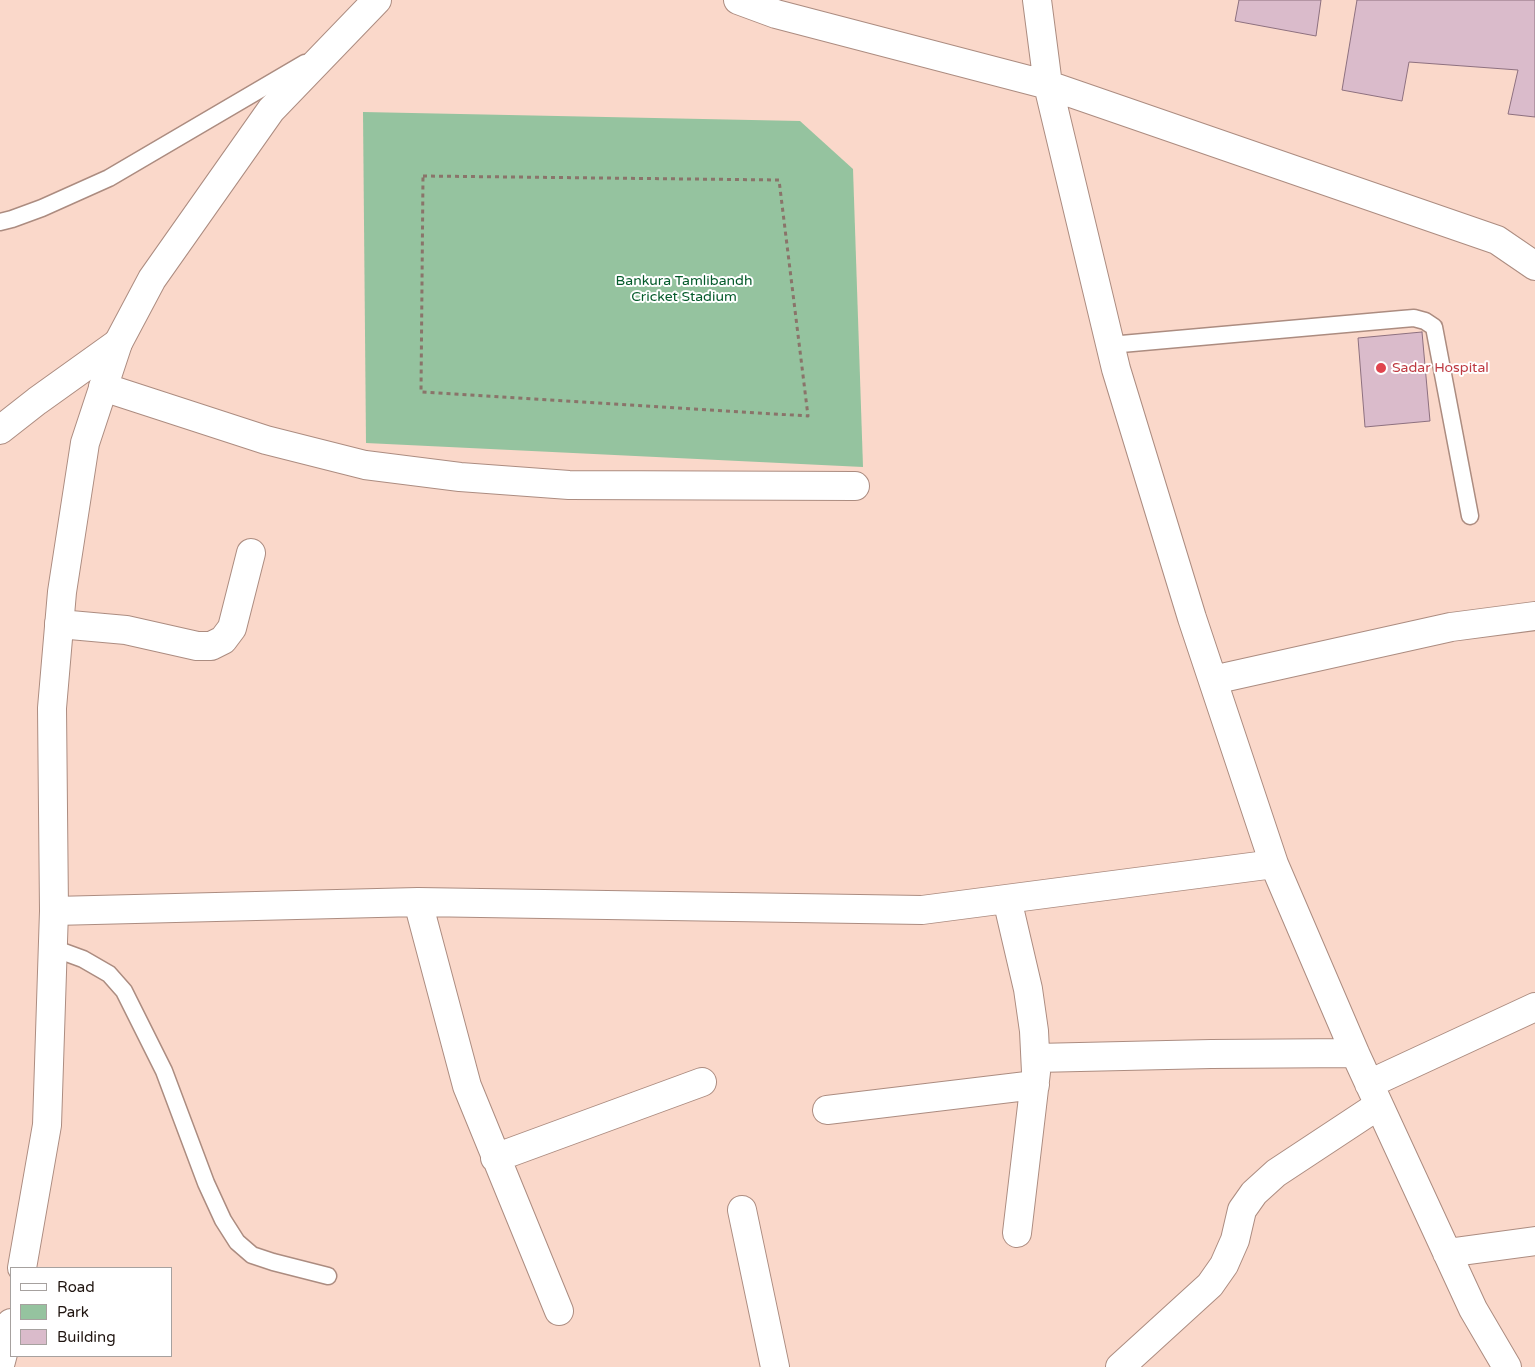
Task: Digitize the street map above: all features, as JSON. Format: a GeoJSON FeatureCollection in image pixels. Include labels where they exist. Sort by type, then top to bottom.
{"type":"FeatureCollection","features":[{"type":"Feature","properties":{"kind":"street"},"geometry":{"type":"LineString","coordinates":[[22,1267],[47,1125],[54,911],[52,708],[62,592],[85,443],[118,344],[152,279],[271,110],[377,0]]}},
{"type":"Feature","properties":{"kind":"street"},"geometry":{"type":"LineString","coordinates":[[738,0],[776,14],[1048,85],[1496,240],[1535,266]]}},
{"type":"Feature","properties":{"kind":"street"},"geometry":{"type":"LineString","coordinates":[[1037,0],[1048,85],[1116,369],[1213,680],[1274,864],[1355,1053],[1447,1253],[1473,1309],[1507,1367]]}},
{"type":"Feature","properties":{"kind":"street"},"geometry":{"type":"LineString","coordinates":[[0,430],[37,400],[118,344]]}},
{"type":"Feature","properties":{"kind":"street"},"geometry":{"type":"LineString","coordinates":[[103,387],[266,440],[366,465],[460,477],[569,485],[855,486]]}},
{"type":"Feature","properties":{"kind":"street"},"geometry":{"type":"LineString","coordinates":[[59,624],[126,630],[197,646],[211,646],[223,640],[232,628],[251,553]]}},
{"type":"Feature","properties":{"kind":"street"},"geometry":{"type":"LineString","coordinates":[[1213,680],[1451,627],[1535,616]]}},
{"type":"Feature","properties":{"kind":"street"},"geometry":{"type":"LineString","coordinates":[[54,911],[418,902],[922,910],[1274,864]]}},
{"type":"Feature","properties":{"kind":"street"},"geometry":{"type":"LineString","coordinates":[[1007,899],[1028,990],[1036,1058],[1035,1086],[1017,1233]]}},
{"type":"Feature","properties":{"kind":"street"},"geometry":{"type":"LineString","coordinates":[[418,902],[467,1086],[559,1311]]}},
{"type":"Feature","properties":{"kind":"street"},"geometry":{"type":"LineString","coordinates":[[1120,1367],[1210,1285],[1224,1265],[1235,1240],[1242,1210],[1254,1193],[1276,1173],[1374,1094],[1535,1006]]}},
{"type":"Feature","properties":{"kind":"street"},"geometry":{"type":"LineString","coordinates":[[1036,1058],[1355,1053]]}},
{"type":"Feature","properties":{"kind":"street"},"geometry":{"type":"LineString","coordinates":[[496,1158],[702,1082]]}},
{"type":"Feature","properties":{"kind":"street"},"geometry":{"type":"LineString","coordinates":[[827,1110],[1035,1086]]}},
{"type":"Feature","properties":{"kind":"street"},"geometry":{"type":"LineString","coordinates":[[742,1210],[776,1367]]}},
{"type":"Feature","properties":{"kind":"street"},"geometry":{"type":"LineString","coordinates":[[1447,1253],[1535,1241]]}},
{"type":"Feature","properties":{"kind":"street"},"geometry":{"type":"LineString","coordinates":[[0,1365],[10,1327]]}},
{"type":"Feature","properties":{"kind":"lane"},"geometry":{"type":"LineString","coordinates":[[0,222],[42,208],[109,178],[331,48]]}},
{"type":"Feature","properties":{"kind":"lane"},"geometry":{"type":"LineString","coordinates":[[1110,344],[1402,318],[1425,320],[1434,327],[1470,516]]}},
{"type":"Feature","properties":{"kind":"lane"},"geometry":{"type":"LineString","coordinates":[[53,948],[83,959],[109,974],[124,991],[164,1071],[206,1183],[223,1220],[237,1242],[252,1255],[259,1258],[328,1276]]}},
{"type":"Feature","properties":{"kind":"path"},"geometry":{"type":"LineString","coordinates":[[423,176],[779,180],[808,416],[421,392],[423,176]]}},
{"type":"Feature","properties":{"kind":"green space","name":"Bankura Tamlibandh Cricket Stadium"},"geometry":{"type":"Polygon","coordinates":[[[363,112],[800,121],[853,169],[863,467],[366,443],[363,112]]]}},
{"type":"Feature","properties":{"kind":"building"},"geometry":{"type":"Polygon","coordinates":[[[1239,0],[1321,0],[1316,36],[1235,21],[1239,0]]]}},
{"type":"Feature","properties":{"kind":"building"},"geometry":{"type":"Polygon","coordinates":[[[1357,0],[1535,0],[1535,117],[1508,114],[1518,70],[1409,62],[1402,101],[1342,90],[1357,0]]]}},
{"type":"Feature","properties":{"kind":"building"},"geometry":{"type":"Polygon","coordinates":[[[1422,332],[1430,421],[1365,427],[1358,338],[1422,332]]]}},
{"type":"Feature","properties":{"kind":"place","name":"Sadar Hospital"},"geometry":{"type":"Point","coordinates":[1381,368]}}]}
